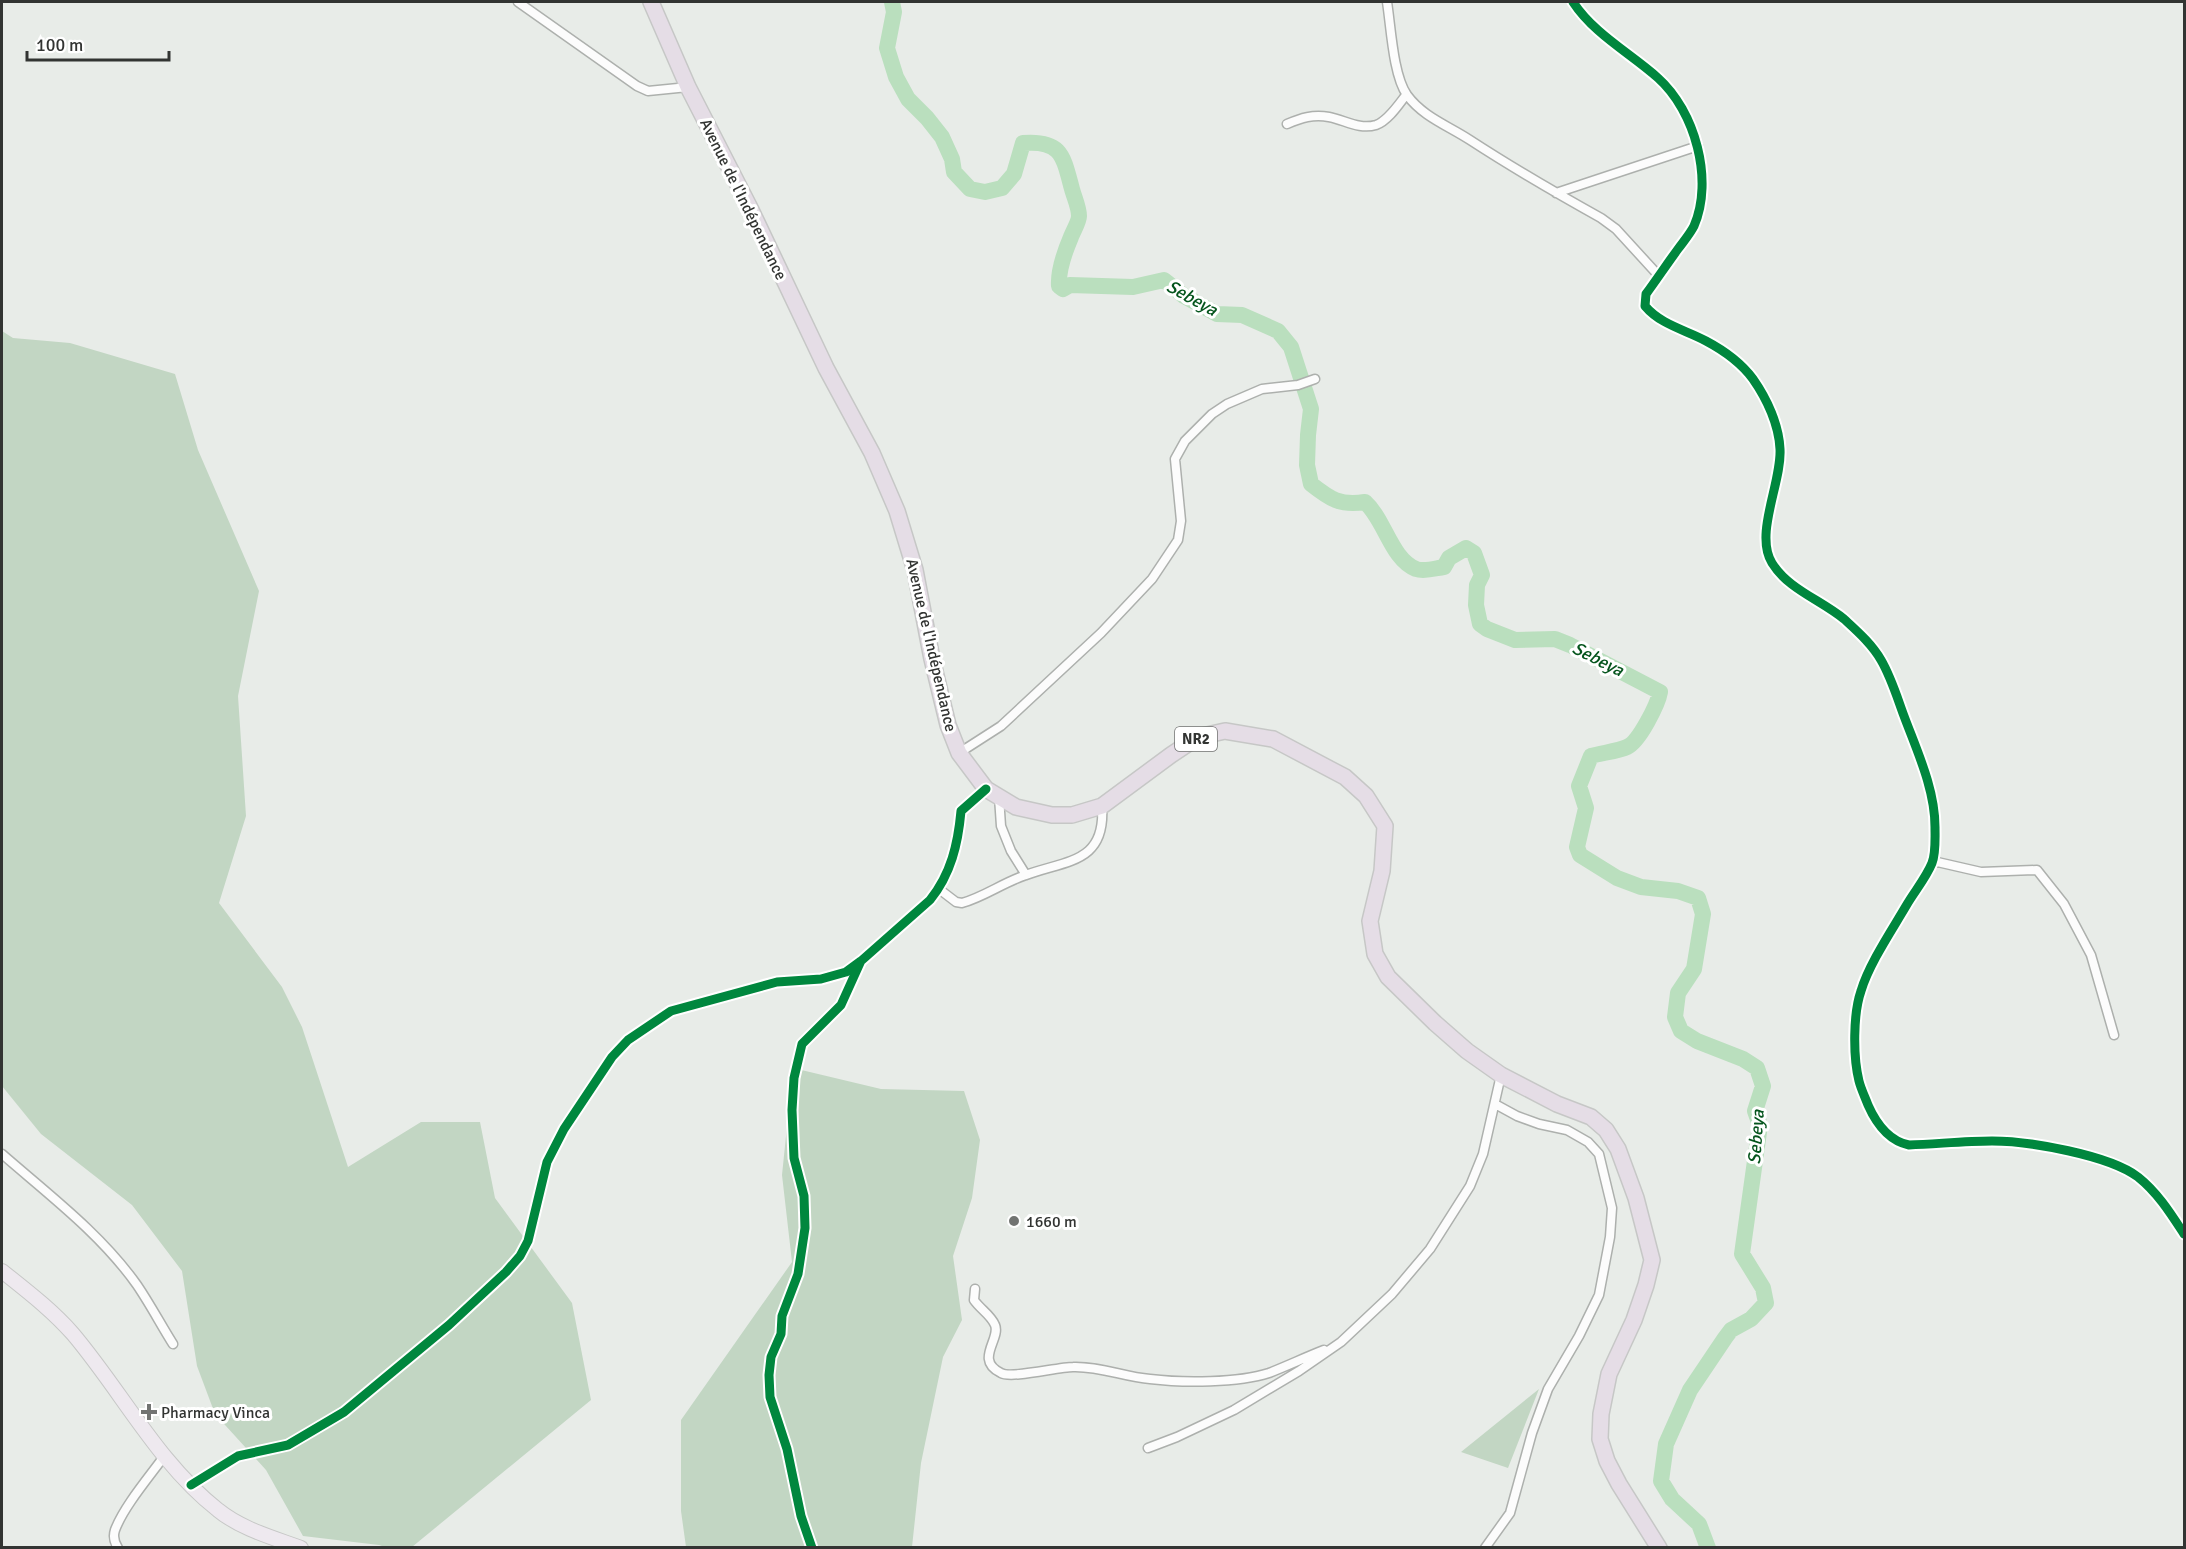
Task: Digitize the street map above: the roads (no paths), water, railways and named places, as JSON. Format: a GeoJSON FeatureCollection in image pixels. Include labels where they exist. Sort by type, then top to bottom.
{"type":"FeatureCollection","features":[{"type":"Feature","properties":{"kind":"highway","name":"Avenue de l'Indépendance"},"geometry":{"type":"LineString","coordinates":[[651,2],[688,87],[746,201],[826,368],[872,453],[897,511],[915,570],[945,714],[959,753],[993,793],[1016,807],[1052,815],[1072,815],[1102,806],[1198,737],[1226,731],[1273,739],[1345,777],[1366,796],[1385,826],[1382,870],[1370,921],[1375,954],[1388,977],[1467,1051],[1501,1074],[1557,1104],[1591,1117],[1606,1130],[1618,1149],[1636,1198],[1652,1260],[1634,1320],[1609,1374],[1601,1414],[1600,1439],[1607,1461],[1619,1484],[1659,1548]]}},
{"type":"Feature","properties":{"kind":"main road"},"geometry":{"type":"LineString","coordinates":[[2,1271],[55,1314],[191,1485],[218,1510],[232,1519],[301,1548]]}},
{"type":"Feature","properties":{"kind":"street"},"geometry":{"type":"LineString","coordinates":[[518,2],[637,86],[648,91],[688,87]]}},
{"type":"Feature","properties":{"kind":"street"},"geometry":{"type":"LineString","coordinates":[[1387,2],[1395,62],[1406,95],[1422,111],[1444,126],[1601,218],[1616,229],[1659,276]]}},
{"type":"Feature","properties":{"kind":"street"},"geometry":{"type":"LineString","coordinates":[[1573,2],[1602,33],[1659,79],[1675,95],[1691,124],[1698,146],[1701,168],[1701,202],[1693,227],[1646,294],[1645,306],[1651,314],[1707,341],[1728,355],[1751,376],[1773,417],[1780,449],[1779,470],[1767,523],[1767,546],[1771,562],[1790,583],[1841,617],[1864,637],[1880,658],[1892,683],[1927,783],[1934,814],[1933,861],[1883,945],[1861,990],[1856,1017],[1859,1080],[1873,1116],[1889,1136],[1901,1144],[1994,1141],[2068,1150],[2110,1163],[2137,1176],[2157,1194],[2184,1234]]}},
{"type":"Feature","properties":{"kind":"street"},"geometry":{"type":"LineString","coordinates":[[1287,124],[1305,116],[1318,116],[1362,126],[1377,124],[1393,111],[1406,95]]}},
{"type":"Feature","properties":{"kind":"street"},"geometry":{"type":"LineString","coordinates":[[1556,193],[1698,146]]}},
{"type":"Feature","properties":{"kind":"street"},"geometry":{"type":"LineString","coordinates":[[959,753],[1001,726],[1101,633],[1152,579],[1178,540],[1182,521],[1175,459],[1185,441],[1212,414],[1227,404],[1262,389],[1298,385],[1311,381]]}},
{"type":"Feature","properties":{"kind":"street"},"geometry":{"type":"LineString","coordinates":[[191,1485],[238,1456],[288,1444],[344,1412],[449,1325],[506,1272],[520,1256],[528,1241],[547,1162],[564,1129],[612,1057],[628,1040],[671,1011],[777,982],[831,977],[846,972],[930,900],[939,889],[955,853],[961,811],[993,793],[1001,826],[1011,851],[1026,875]]}},
{"type":"Feature","properties":{"kind":"street"},"geometry":{"type":"LineString","coordinates":[[939,889],[956,902],[962,903],[1026,875],[1071,862],[1092,849],[1099,837],[1103,822],[1102,806]]}},
{"type":"Feature","properties":{"kind":"street"},"geometry":{"type":"LineString","coordinates":[[1933,861],[1981,872],[2037,870],[2064,904],[2091,955],[2114,1035]]}},
{"type":"Feature","properties":{"kind":"street"},"geometry":{"type":"LineString","coordinates":[[812,1548],[801,1516],[787,1449],[770,1396],[769,1375],[771,1357],[781,1334],[782,1316],[798,1274],[805,1228],[804,1196],[794,1158],[792,1110],[794,1078],[802,1044],[841,1005],[861,961]]}},
{"type":"Feature","properties":{"kind":"street"},"geometry":{"type":"LineString","coordinates":[[1148,1448],[1234,1410],[1299,1371],[1341,1342],[1392,1294],[1430,1249],[1470,1186],[1483,1155],[1501,1074]]}},
{"type":"Feature","properties":{"kind":"street"},"geometry":{"type":"LineString","coordinates":[[1485,1548],[1510,1513],[1548,1389],[1579,1336],[1599,1295],[1610,1237],[1612,1208],[1599,1154],[1588,1142],[1567,1130],[1539,1124],[1517,1116],[1495,1104]]}},
{"type":"Feature","properties":{"kind":"street"},"geometry":{"type":"LineString","coordinates":[[2,1154],[71,1214],[105,1248],[137,1284],[173,1344]]}},
{"type":"Feature","properties":{"kind":"street"},"geometry":{"type":"LineString","coordinates":[[975,1289],[974,1300],[995,1325],[996,1332],[988,1357],[1000,1373],[1011,1376],[1074,1367],[1104,1369],[1148,1379],[1200,1381],[1242,1377],[1267,1373],[1341,1342]]}},
{"type":"Feature","properties":{"kind":"street"},"geometry":{"type":"LineString","coordinates":[[118,1548],[114,1542],[114,1531],[138,1492],[165,1455]]}},
{"type":"Feature","properties":{"kind":"waterway","name":"Sebeya"},"geometry":{"type":"LineString","coordinates":[[892,2],[894,12],[887,48],[896,77],[908,99],[942,137],[952,159],[954,172],[970,189],[985,192],[1002,188],[1014,174],[1023,143],[1046,144],[1059,152],[1066,167],[1079,216],[1062,261],[1059,286],[1063,289],[1070,285],[1133,287],[1164,280],[1184,296],[1217,314],[1242,315],[1278,331],[1291,347],[1311,409],[1307,465],[1311,484],[1336,500],[1349,503],[1365,502],[1378,519],[1400,557],[1416,569],[1444,567],[1449,558],[1466,548],[1474,553],[1482,575],[1477,585],[1476,605],[1480,624],[1487,629],[1515,640],[1555,639],[1660,692],[1647,722],[1632,744],[1619,750],[1591,756],[1579,786],[1586,808],[1577,847],[1580,855],[1617,878],[1641,887],[1678,891],[1698,898],[1703,914],[1694,969],[1678,993],[1675,1017],[1681,1031],[1697,1041],[1743,1059],[1757,1068],[1763,1086],[1755,1111],[1760,1125],[1742,1254],[1763,1288],[1766,1303],[1751,1319],[1731,1330],[1690,1390],[1666,1444],[1661,1481],[1672,1499],[1699,1524],[1708,1548]]}},
{"type":"Feature","properties":{"kind":"place","name":"1660 m"},"geometry":{"type":"Point","coordinates":[1014,1221]}},
{"type":"Feature","properties":{"kind":"place","name":"Pharmacy Vinca"},"geometry":{"type":"Point","coordinates":[149,1412]}}]}
